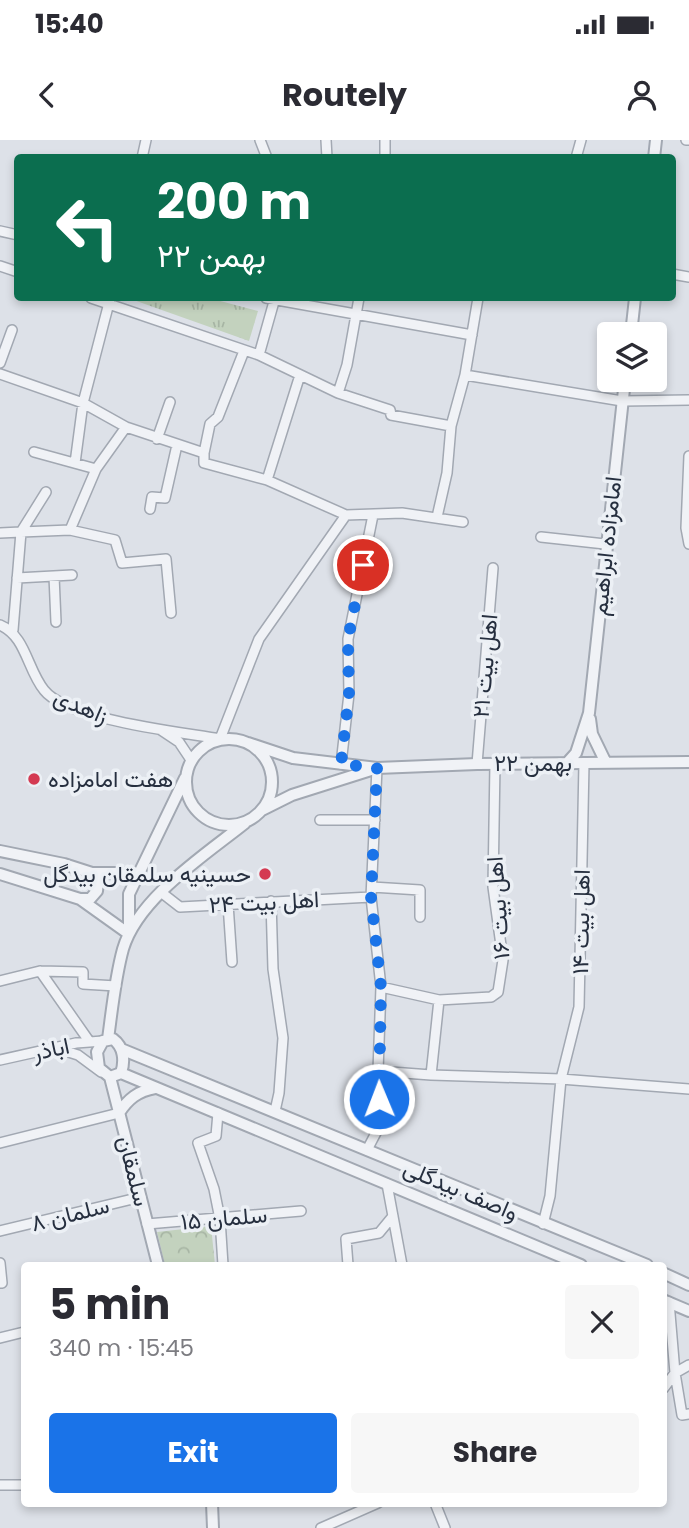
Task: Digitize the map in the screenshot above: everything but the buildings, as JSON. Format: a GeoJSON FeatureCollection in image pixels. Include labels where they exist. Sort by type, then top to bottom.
{"type":"FeatureCollection","features":[{"type":"Feature","properties":{"kind":"street"},"geometry":{"type":"LineString","coordinates":[[75,463],[83,403],[110,301]]}},
{"type":"Feature","properties":{"kind":"street"},"geometry":{"type":"LineString","coordinates":[[113,301],[259,355],[338,393],[390,410],[391,415],[451,426]]}},
{"type":"Feature","properties":{"kind":"street"},"geometry":{"type":"LineString","coordinates":[[259,355],[271,301]]}},
{"type":"Feature","properties":{"kind":"street"},"geometry":{"type":"LineString","coordinates":[[290,301],[472,335]]}},
{"type":"Feature","properties":{"kind":"street"},"geometry":{"type":"LineString","coordinates":[[338,393],[358,301]]}},
{"type":"Feature","properties":{"kind":"street"},"geometry":{"type":"LineString","coordinates":[[437,517],[447,473],[451,426],[465,375],[478,301]]}},
{"type":"Feature","properties":{"kind":"street"},"geometry":{"type":"LineString","coordinates":[[632,322],[635,301]]}},
{"type":"Feature","properties":{"kind":"street"},"geometry":{"type":"LineString","coordinates":[[0,363],[12,330]]}},
{"type":"Feature","properties":{"kind":"street"},"geometry":{"type":"LineString","coordinates":[[244,351],[218,417],[210,424],[204,463],[267,480],[346,515],[402,513],[463,522]]}},
{"type":"Feature","properties":{"kind":"street"},"geometry":{"type":"LineString","coordinates":[[0,374],[83,403],[126,428],[204,453]]}},
{"type":"Feature","properties":{"kind":"street"},"geometry":{"type":"LineString","coordinates":[[267,480],[300,375]]}},
{"type":"Feature","properties":{"kind":"street"},"geometry":{"type":"LineString","coordinates":[[465,375],[622,401],[689,400]]}},
{"type":"Feature","properties":{"kind":"street","name":"امامزاده ابراهیم"},"geometry":{"type":"LineString","coordinates":[[567,763],[582,740],[589,713],[623,392]]}},
{"type":"Feature","properties":{"kind":"street"},"geometry":{"type":"LineString","coordinates":[[157,439],[170,402]]}},
{"type":"Feature","properties":{"kind":"street"},"geometry":{"type":"LineString","coordinates":[[70,530],[96,469],[126,428]]}},
{"type":"Feature","properties":{"kind":"street"},"geometry":{"type":"LineString","coordinates":[[150,509],[152,497],[165,498],[177,445]]}},
{"type":"Feature","properties":{"kind":"street"},"geometry":{"type":"LineString","coordinates":[[34,452],[96,469]]}},
{"type":"Feature","properties":{"kind":"street"},"geometry":{"type":"LineString","coordinates":[[689,456],[686,528],[689,544]]}},
{"type":"Feature","properties":{"kind":"street"},"geometry":{"type":"LineString","coordinates":[[0,625],[13,630],[21,532],[46,492]]}},
{"type":"Feature","properties":{"kind":"street"},"geometry":{"type":"LineString","coordinates":[[220,739],[260,639],[346,515]]}},
{"type":"Feature","properties":{"kind":"street"},"geometry":{"type":"LineString","coordinates":[[341,764],[349,694],[348,639],[373,515]]}},
{"type":"Feature","properties":{"kind":"street"},"geometry":{"type":"LineString","coordinates":[[0,533],[70,530],[115,540],[122,563],[166,559],[171,613]]}},
{"type":"Feature","properties":{"kind":"street"},"geometry":{"type":"LineString","coordinates":[[541,537],[605,544]]}},
{"type":"Feature","properties":{"kind":"street","name":"اهل بیت ۲۱"},"geometry":{"type":"LineString","coordinates":[[477,764],[494,568]]}},
{"type":"Feature","properties":{"kind":"street"},"geometry":{"type":"LineString","coordinates":[[17,578],[72,575]]}},
{"type":"Feature","properties":{"kind":"street"},"geometry":{"type":"LineString","coordinates":[[54,576],[56,622]]}},
{"type":"Feature","properties":{"kind":"street","name":"زاهدی"},"geometry":{"type":"LineString","coordinates":[[13,630],[44,691],[59,703],[118,722],[220,739]]}},
{"type":"Feature","properties":{"kind":"street","name":"امامزاده ابراهیم"},"geometry":{"type":"LineString","coordinates":[[589,713],[592,734],[606,763]]}},
{"type":"Feature","properties":{"kind":"street"},"geometry":{"type":"LineString","coordinates":[[157,727],[179,742],[191,760]]}},
{"type":"Feature","properties":{"kind":"street"},"geometry":{"type":"LineString","coordinates":[[112,1075],[99,1068],[97,1052],[106,1040],[123,949],[138,919],[182,874],[262,810],[271,792],[271,773],[263,755],[248,743],[234,738],[220,739],[203,746],[191,760],[129,894],[130,934]]}},
{"type":"Feature","properties":{"kind":"street","name":"۲۲ بهمن"},"geometry":{"type":"LineString","coordinates":[[248,743],[293,758],[377,768],[495,763],[689,762]]}},
{"type":"Feature","properties":{"kind":"street","name":"اهل بیت ۱۶"},"geometry":{"type":"LineString","coordinates":[[439,1000],[491,997],[498,992],[503,960],[493,887],[495,763]]}},
{"type":"Feature","properties":{"kind":"street","name":"اهل بیت ۱۴"},"geometry":{"type":"LineString","coordinates":[[542,1224],[550,1196],[561,1079],[579,1007],[584,763]]}},
{"type":"Feature","properties":{"kind":"street"},"geometry":{"type":"LineString","coordinates":[[366,1150],[379,1127],[381,987],[372,892],[377,768]]}},
{"type":"Feature","properties":{"kind":"street","name":"۲۲ بهمن"},"geometry":{"type":"LineString","coordinates":[[262,810],[292,795],[377,768]]}},
{"type":"Feature","properties":{"kind":"street"},"geometry":{"type":"LineString","coordinates":[[185,777],[187,795],[197,811],[211,822],[229,825],[247,821]]}},
{"type":"Feature","properties":{"kind":"street"},"geometry":{"type":"LineString","coordinates":[[320,820],[375,820]]}},
{"type":"Feature","properties":{"kind":"street"},"geometry":{"type":"LineString","coordinates":[[0,851],[64,864],[92,873],[139,873]]}},
{"type":"Feature","properties":{"kind":"street"},"geometry":{"type":"LineString","coordinates":[[79,899],[90,898],[97,891],[98,881],[92,873]]}},
{"type":"Feature","properties":{"kind":"street"},"geometry":{"type":"LineString","coordinates":[[0,874],[79,899],[130,934]]}},
{"type":"Feature","properties":{"kind":"street","name":"اهل بیت ۲۴"},"geometry":{"type":"LineString","coordinates":[[162,893],[180,907],[420,890],[420,917]]}},
{"type":"Feature","properties":{"kind":"street"},"geometry":{"type":"LineString","coordinates":[[271,901],[273,969],[283,1038],[279,1094],[275,1111]]}},
{"type":"Feature","properties":{"kind":"street"},"geometry":{"type":"LineString","coordinates":[[228,904],[232,962]]}},
{"type":"Feature","properties":{"kind":"street"},"geometry":{"type":"LineString","coordinates":[[0,981],[40,971],[83,972],[83,984],[116,986]]}},
{"type":"Feature","properties":{"kind":"street"},"geometry":{"type":"LineString","coordinates":[[40,971],[89,1041]]}},
{"type":"Feature","properties":{"kind":"street"},"geometry":{"type":"LineString","coordinates":[[381,987],[439,1000],[431,1075]]}},
{"type":"Feature","properties":{"kind":"street","name":"واصف بیدگلی"},"geometry":{"type":"LineString","coordinates":[[106,1040],[117,1042],[121,1049],[639,1262]]}},
{"type":"Feature","properties":{"kind":"street","name":"اباذر"},"geometry":{"type":"LineString","coordinates":[[0,1060],[50,1048],[106,1040]]}},
{"type":"Feature","properties":{"kind":"street"},"geometry":{"type":"LineString","coordinates":[[50,1048],[78,1055],[112,1075]]}},
{"type":"Feature","properties":{"kind":"street"},"geometry":{"type":"LineString","coordinates":[[112,1075],[124,1065],[121,1049]]}},
{"type":"Feature","properties":{"kind":"street"},"geometry":{"type":"LineString","coordinates":[[378,1071],[561,1079],[689,1089]]}},
{"type":"Feature","properties":{"kind":"street","name":"واصف بیدگلی"},"geometry":{"type":"LineString","coordinates":[[112,1075],[156,1088],[218,1113],[475,1220],[559,1261]]}},
{"type":"Feature","properties":{"kind":"street","name":"سلمقان"},"geometry":{"type":"LineString","coordinates":[[112,1075],[119,1114],[157,1262]]}},
{"type":"Feature","properties":{"kind":"street"},"geometry":{"type":"LineString","coordinates":[[0,1143],[119,1114],[127,1101],[135,1095],[156,1088]]}},
{"type":"Feature","properties":{"kind":"street"},"geometry":{"type":"LineString","coordinates":[[218,1113],[216,1136],[198,1143],[214,1189],[223,1262]]}},
{"type":"Feature","properties":{"kind":"street"},"geometry":{"type":"LineString","coordinates":[[387,1184],[401,1262]]}},
{"type":"Feature","properties":{"kind":"street","name":"سلمان ۸"},"geometry":{"type":"LineString","coordinates":[[0,1231],[141,1197]]}},
{"type":"Feature","properties":{"kind":"street"},"geometry":{"type":"LineString","coordinates":[[475,1220],[482,1198]]}},
{"type":"Feature","properties":{"kind":"street","name":"سلمان ۱۵"},"geometry":{"type":"LineString","coordinates":[[148,1224],[301,1211]]}},
{"type":"Feature","properties":{"kind":"street"},"geometry":{"type":"LineString","coordinates":[[348,1262],[346,1239],[379,1233],[393,1216]]}},
{"type":"Feature","properties":{"kind":"street"},"geometry":{"type":"LineString","coordinates":[[0,1263],[0,1283]]}},
{"type":"Feature","properties":{"kind":"street"},"geometry":{"type":"LineString","coordinates":[[667,1275],[689,1284]]}},
{"type":"Feature","properties":{"kind":"street"},"geometry":{"type":"LineString","coordinates":[[667,1301],[689,1311]]}},
{"type":"Feature","properties":{"kind":"street"},"geometry":{"type":"LineString","coordinates":[[667,1309],[682,1415],[689,1414]]}},
{"type":"Feature","properties":{"kind":"street"},"geometry":{"type":"LineString","coordinates":[[0,1338],[21,1333]]}},
{"type":"Feature","properties":{"kind":"street"},"geometry":{"type":"LineString","coordinates":[[667,1384],[675,1373],[689,1365]]}},
{"type":"Feature","properties":{"kind":"street"},"geometry":{"type":"LineString","coordinates":[[0,1485],[21,1485]]}},
{"type":"Feature","properties":{"kind":"street"},"geometry":{"type":"LineString","coordinates":[[212,1507],[213,1528]]}},
{"type":"Feature","properties":{"kind":"street"},"geometry":{"type":"LineString","coordinates":[[321,1528],[369,1507]]}},
{"type":"Feature","properties":{"kind":"street"},"geometry":{"type":"LineString","coordinates":[[437,1507],[445,1528]]}},
{"type":"Feature","properties":{"kind":"green space"},"geometry":{"type":"Polygon","coordinates":[[[136,301],[220,301],[258,311],[249,341],[136,301]]]}},
{"type":"Feature","properties":{"kind":"green space"},"geometry":{"type":"Polygon","coordinates":[[[211,1226],[215,1262],[164,1262],[157,1232],[211,1226]]]}},
{"type":"Feature","properties":{"kind":"place","name":"هفت امامزاده"},"geometry":{"type":"Point","coordinates":[34,779]}},
{"type":"Feature","properties":{"kind":"place","name":"حسینیه سلمقان بیدگل"},"geometry":{"type":"Point","coordinates":[265,874]}},
{"type":"Feature","properties":{"kind":"route"},"geometry":{"type":"LineString","coordinates":[[363,565],[348,639],[349,694],[341,764],[377,768],[371,897],[381,987],[379,1099]]}}]}
